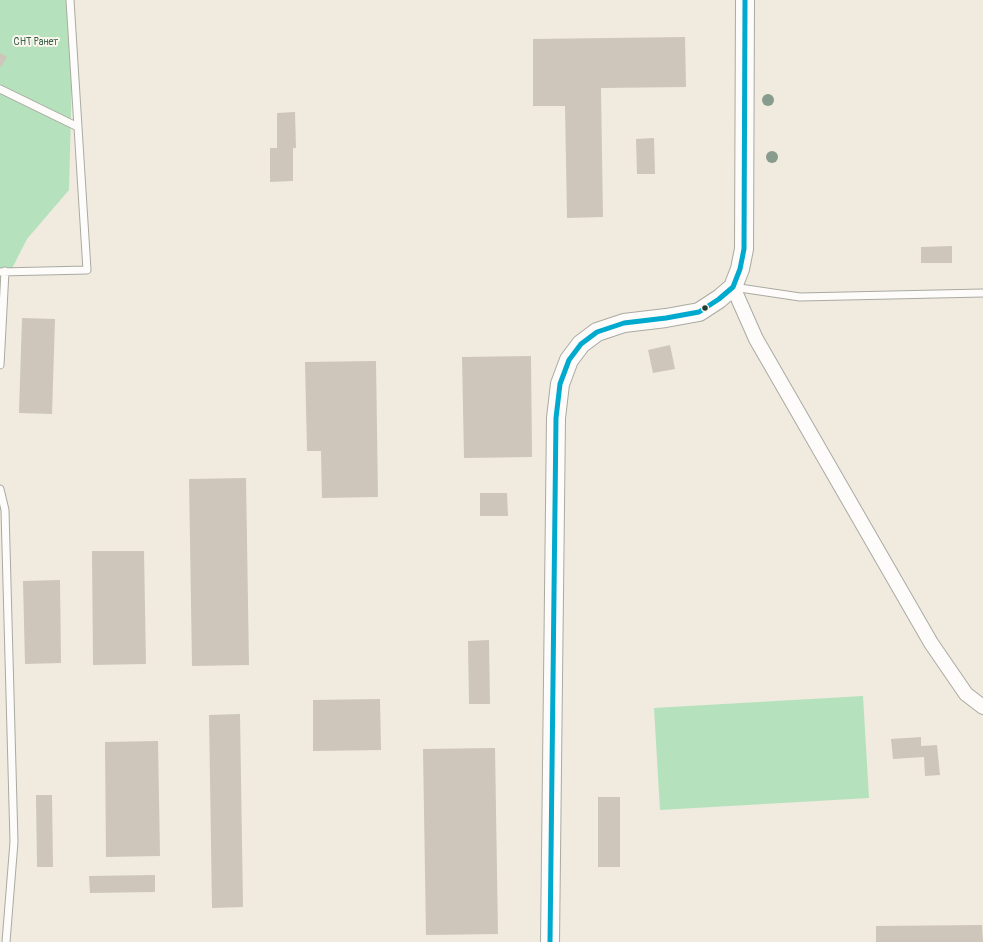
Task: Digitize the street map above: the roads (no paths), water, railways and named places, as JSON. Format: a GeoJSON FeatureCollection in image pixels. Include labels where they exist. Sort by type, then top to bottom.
{"type":"FeatureCollection","features":[{"type":"Feature","properties":{"kind":"street"},"geometry":{"type":"LineString","coordinates":[[550,942],[556,418],[560,384],[569,360],[581,344],[597,332],[624,323],[699,312],[720,299],[733,287],[740,269],[744,249],[745,0]]}},
{"type":"Feature","properties":{"kind":"street"},"geometry":{"type":"LineString","coordinates":[[733,287],[756,339],[930,643],[966,694],[983,707]]}},
{"type":"Feature","properties":{"kind":"lane"},"geometry":{"type":"LineString","coordinates":[[0,365],[3,272],[87,270],[70,0]]}},
{"type":"Feature","properties":{"kind":"lane"},"geometry":{"type":"LineString","coordinates":[[0,89],[78,127]]}},
{"type":"Feature","properties":{"kind":"lane"},"geometry":{"type":"LineString","coordinates":[[733,287],[800,297],[983,294]]}},
{"type":"Feature","properties":{"kind":"lane"},"geometry":{"type":"LineString","coordinates":[[0,489],[5,510],[14,842],[6,942]]}},
{"type":"Feature","properties":{"kind":"park label","name":"СНТ Ранет"},"geometry":{"type":"Point","coordinates":[36,42]}}]}
